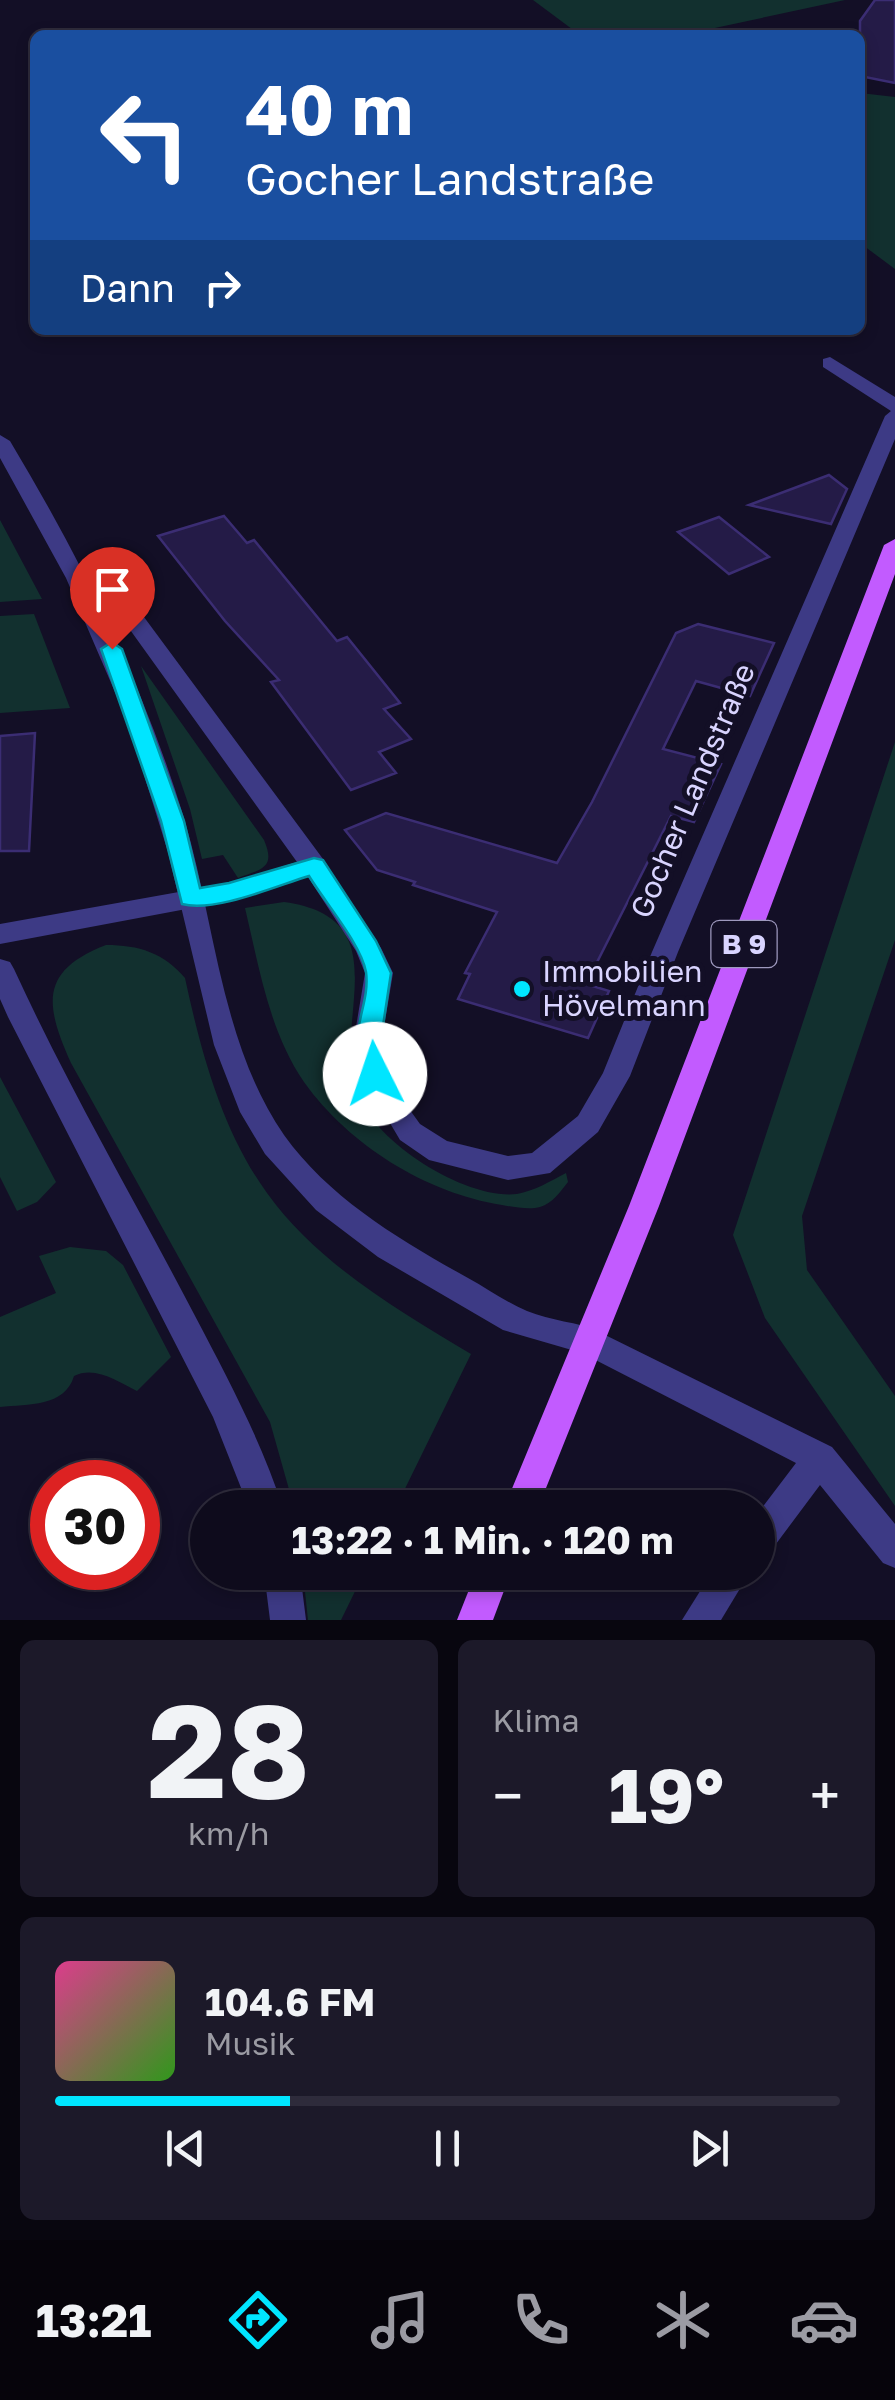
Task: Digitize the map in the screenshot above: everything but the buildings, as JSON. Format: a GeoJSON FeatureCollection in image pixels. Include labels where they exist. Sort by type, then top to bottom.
{"type":"FeatureCollection","features":[{"type":"Feature","properties":{"kind":"main road","name":"B 9"},"geometry":{"type":"LineString","coordinates":[[528,1490],[644,1206],[895,545]]}},
{"type":"Feature","properties":{"kind":"main road"},"geometry":{"type":"LineString","coordinates":[[475,1620],[487,1590]]}},
{"type":"Feature","properties":{"kind":"street"},"geometry":{"type":"LineString","coordinates":[[830,363],[895,406]]}},
{"type":"Feature","properties":{"kind":"street","name":"Gocher Landstraße"},"geometry":{"type":"LineString","coordinates":[[116,594],[314,866],[368,948],[378,973],[368,1039],[375,1074],[410,1132],[439,1151],[508,1168],[540,1164],[588,1124],[616,1076],[665,952],[895,416]]}},
{"type":"Feature","properties":{"kind":"street"},"geometry":{"type":"LineString","coordinates":[[0,442],[92,604],[126,682],[172,821],[240,1080],[284,1158],[340,1212],[401,1257],[522,1324],[589,1341],[820,1458],[895,1551]]}},
{"type":"Feature","properties":{"kind":"street"},"geometry":{"type":"LineString","coordinates":[[0,934],[229,892],[314,866]]}},
{"type":"Feature","properties":{"kind":"street"},"geometry":{"type":"LineString","coordinates":[[0,968],[38,1056],[202,1363],[261,1490]]}},
{"type":"Feature","properties":{"kind":"street"},"geometry":{"type":"LineString","coordinates":[[775,1518],[820,1458]]}},
{"type":"Feature","properties":{"kind":"street"},"geometry":{"type":"LineString","coordinates":[[284,1590],[288,1620]]}},
{"type":"Feature","properties":{"kind":"street"},"geometry":{"type":"LineString","coordinates":[[700,1620],[721,1590]]}},
{"type":"Feature","properties":{"kind":"green space"},"geometry":{"type":"Polygon","coordinates":[[[533,0],[845,0],[705,30],[573,30],[533,0]]]}},
{"type":"Feature","properties":{"kind":"green space"},"geometry":{"type":"Polygon","coordinates":[[[865,94],[895,97],[895,269],[865,247],[865,94]]]}},
{"type":"Feature","properties":{"kind":"green space"},"geometry":{"type":"Polygon","coordinates":[[[0,520],[42,599],[0,602],[0,520]]]}},
{"type":"Feature","properties":{"kind":"green space"},"geometry":{"type":"Polygon","coordinates":[[[34,614],[70,708],[0,713],[0,616],[34,614]]]}},
{"type":"Feature","properties":{"kind":"green space"},"geometry":{"type":"Polygon","coordinates":[[[141,666],[264,840],[268,856],[260,869],[238,878],[223,855],[202,859],[190,809],[141,666]]]}},
{"type":"Feature","properties":{"kind":"green space"},"geometry":{"type":"Polygon","coordinates":[[[895,742],[895,940],[802,1216],[807,1270],[895,1396],[895,1506],[765,1318],[733,1235],[895,742]]]}},
{"type":"Feature","properties":{"kind":"green space"},"geometry":{"type":"Polygon","coordinates":[[[284,902],[320,912],[341,928],[352,950],[355,976],[351,1063],[356,1091],[380,1129],[447,1177],[496,1193],[523,1193],[566,1173],[568,1182],[552,1200],[540,1207],[521,1208],[445,1190],[391,1163],[322,1105],[282,1042],[245,908],[284,902]]]}},
{"type":"Feature","properties":{"kind":"green space"},"geometry":{"type":"Polygon","coordinates":[[[106,945],[129,947],[150,952],[185,978],[206,1062],[225,1117],[267,1193],[310,1242],[361,1284],[471,1354],[404,1490],[289,1490],[270,1422],[62,1042],[53,1007],[54,992],[59,978],[84,955],[106,945]]]}},
{"type":"Feature","properties":{"kind":"green space"},"geometry":{"type":"Polygon","coordinates":[[[0,1077],[56,1182],[37,1202],[17,1211],[0,1177],[0,1077]]]}},
{"type":"Feature","properties":{"kind":"green space"},"geometry":{"type":"Polygon","coordinates":[[[70,1247],[106,1251],[123,1265],[171,1357],[137,1391],[90,1372],[74,1376],[63,1394],[54,1399],[0,1407],[0,1317],[56,1293],[39,1256],[70,1247]]]}},
{"type":"Feature","properties":{"kind":"green space"},"geometry":{"type":"Polygon","coordinates":[[[305,1590],[356,1590],[341,1620],[308,1620],[305,1590]]]}},
{"type":"Feature","properties":{"kind":"place","name":"Immobilien Hövelmann"},"geometry":{"type":"Point","coordinates":[522,989]}},
{"type":"Feature","properties":{"kind":"route"},"geometry":{"type":"LineString","coordinates":[[112,649],[172,821],[190,898],[229,892],[314,866],[368,948],[378,973],[368,1039],[375,1074]]}}]}
